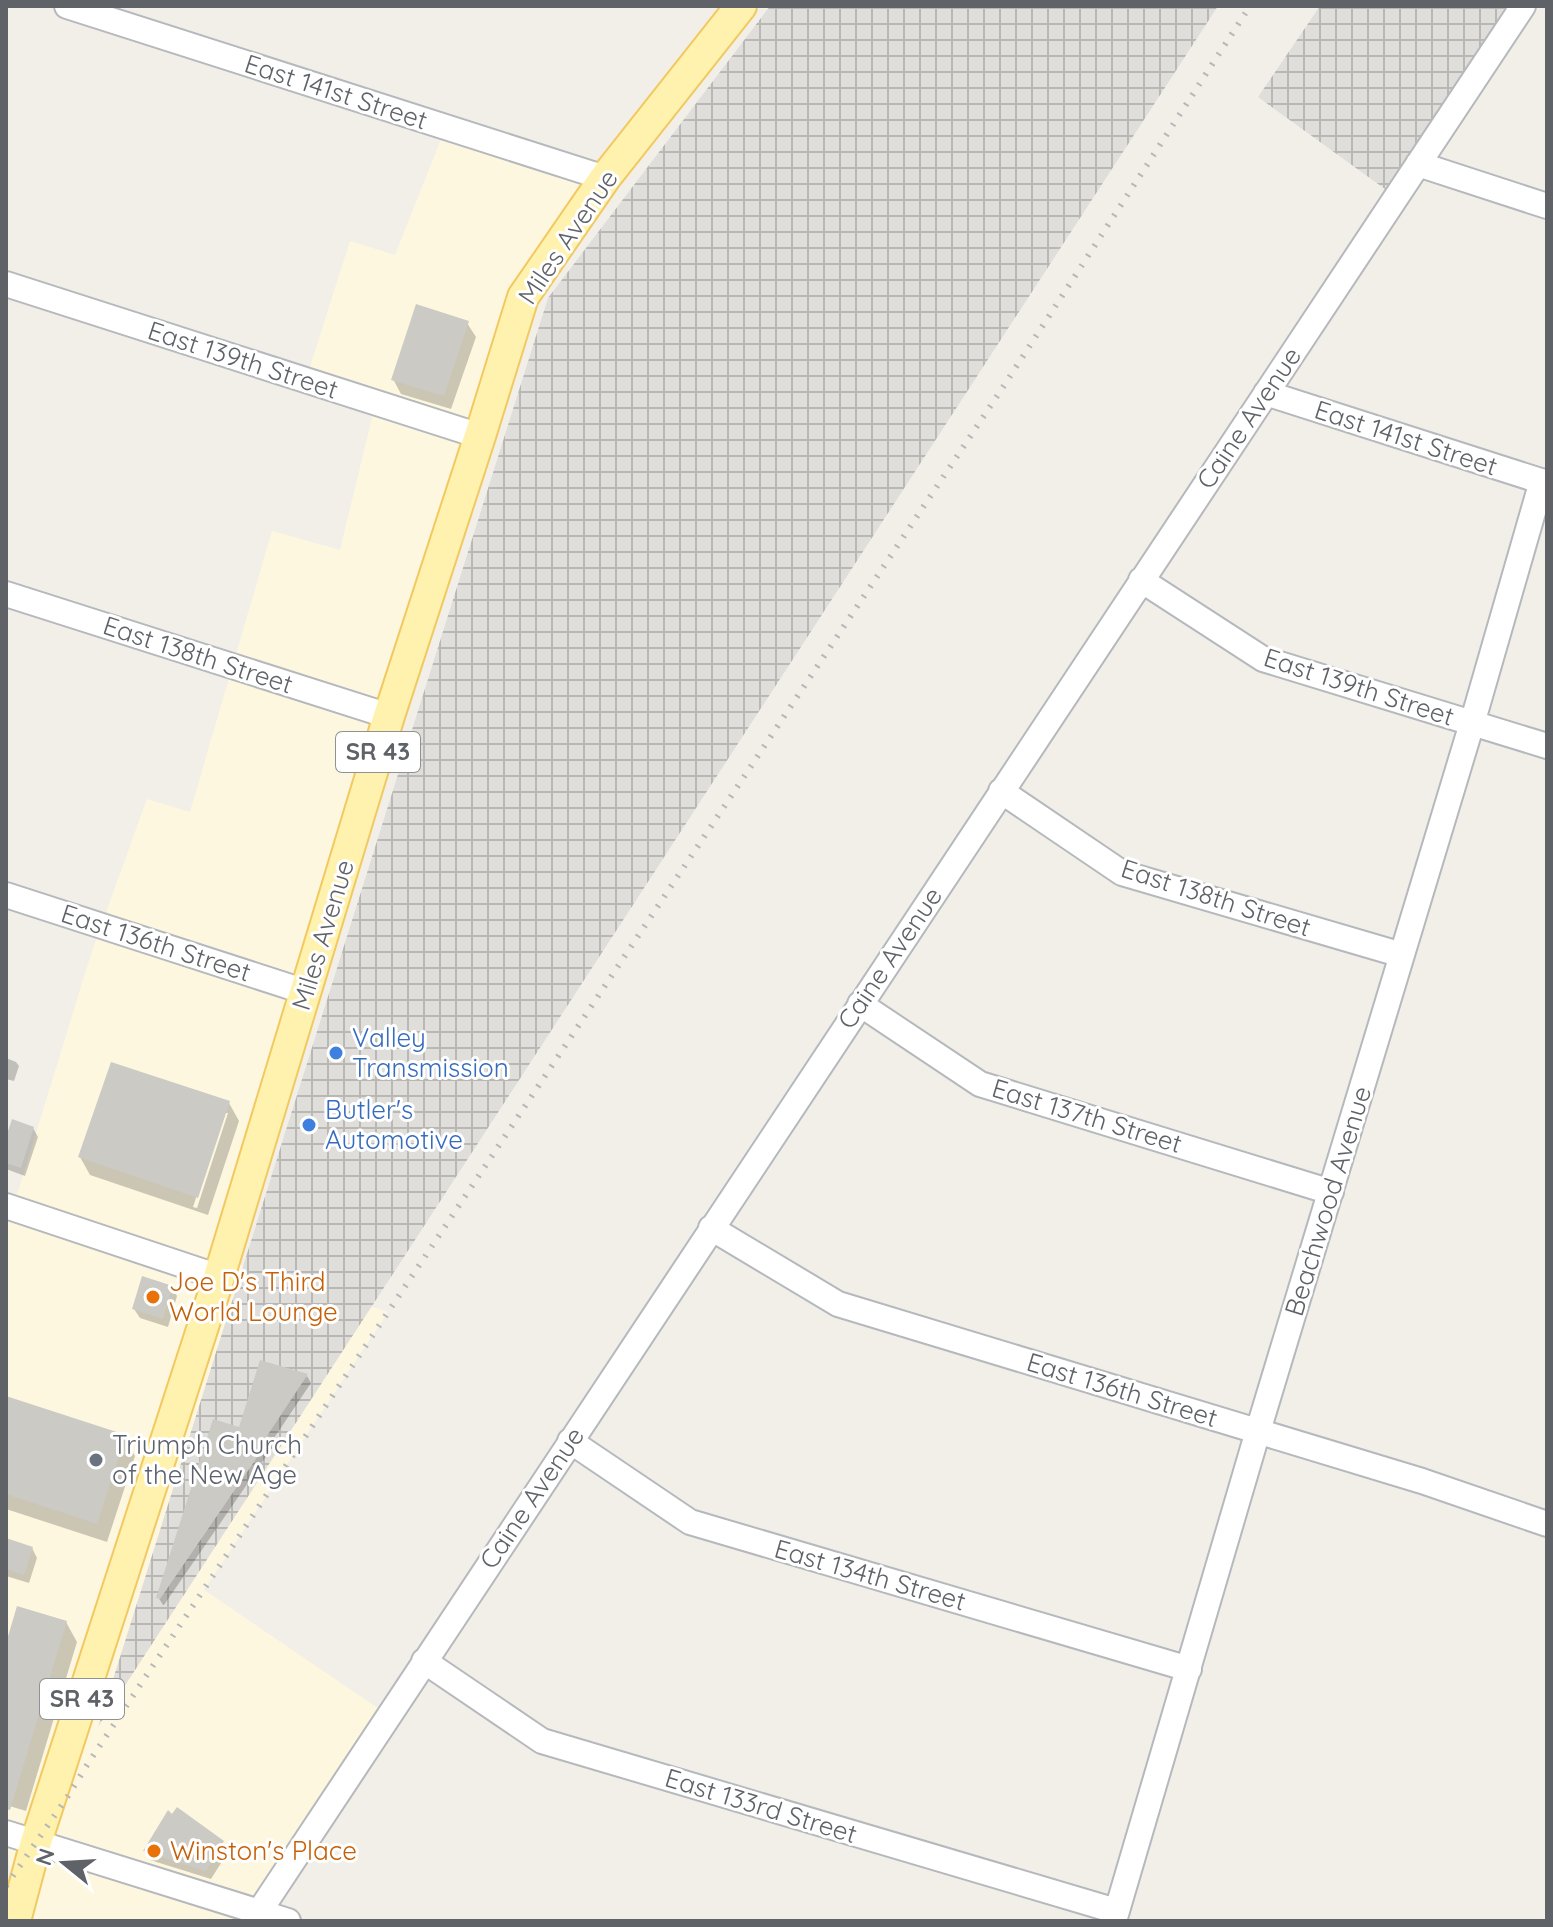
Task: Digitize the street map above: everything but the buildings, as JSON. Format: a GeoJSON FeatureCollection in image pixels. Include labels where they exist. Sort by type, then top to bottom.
{"type":"FeatureCollection","features":[{"type":"Feature","properties":{"kind":"main road","name":"Miles Avenue"},"geometry":{"type":"LineString","coordinates":[[15,1921],[36,1842],[219,1277],[389,716],[523,297],[605,178],[741,6]]}},
{"type":"Feature","properties":{"kind":"street","name":"East 141st Street"},"geometry":{"type":"LineString","coordinates":[[67,6],[605,178]]}},
{"type":"Feature","properties":{"kind":"street","name":"Caine Avenue"},"geometry":{"type":"LineString","coordinates":[[259,1912],[1523,6]]}},
{"type":"Feature","properties":{"kind":"street"},"geometry":{"type":"LineString","coordinates":[[1418,164],[1547,206]]}},
{"type":"Feature","properties":{"kind":"street","name":"East 139th Street"},"geometry":{"type":"LineString","coordinates":[[6,284],[480,436]]}},
{"type":"Feature","properties":{"kind":"street","name":"East 141st Street"},"geometry":{"type":"LineString","coordinates":[[1266,393],[1544,482]]}},
{"type":"Feature","properties":{"kind":"street","name":"Beachwood Avenue"},"geometry":{"type":"LineString","coordinates":[[1115,1916],[1544,482]]}},
{"type":"Feature","properties":{"kind":"street","name":"East 139th Street"},"geometry":{"type":"LineString","coordinates":[[1141,580],[1263,659],[1547,746]]}},
{"type":"Feature","properties":{"kind":"street","name":"East 138th Street"},"geometry":{"type":"LineString","coordinates":[[6,594],[389,716]]}},
{"type":"Feature","properties":{"kind":"street","name":"East 138th Street"},"geometry":{"type":"LineString","coordinates":[[1001,791],[1122,873],[1402,955]]}},
{"type":"Feature","properties":{"kind":"street","name":"East 136th Street"},"geometry":{"type":"LineString","coordinates":[[6,895],[306,992]]}},
{"type":"Feature","properties":{"kind":"street","name":"East 137th Street"},"geometry":{"type":"LineString","coordinates":[[860,1004],[980,1084],[1331,1192]]}},
{"type":"Feature","properties":{"kind":"street"},"geometry":{"type":"LineString","coordinates":[[6,1206],[219,1277]]}},
{"type":"Feature","properties":{"kind":"street","name":"East 136th Street"},"geometry":{"type":"LineString","coordinates":[[711,1228],[838,1304],[1422,1481],[1547,1524]]}},
{"type":"Feature","properties":{"kind":"street","name":"East 134th Street"},"geometry":{"type":"LineString","coordinates":[[570,1441],[690,1522],[1189,1669]]}},
{"type":"Feature","properties":{"kind":"street","name":"East 133rd Street"},"geometry":{"type":"LineString","coordinates":[[424,1661],[542,1741],[1115,1916]]}},
{"type":"Feature","properties":{"kind":"street"},"geometry":{"type":"LineString","coordinates":[[6,1833],[288,1921]]}},
{"type":"Feature","properties":{"kind":"shaded area"},"geometry":{"type":"Polygon","coordinates":[[[770,6],[1218,6],[98,1727],[548,298],[770,6]]]}},
{"type":"Feature","properties":{"kind":"shaded area"},"geometry":{"type":"Polygon","coordinates":[[[1320,6],[1523,6],[1396,197],[1258,97],[1320,6]]]}},
{"type":"Feature","properties":{"kind":"shaded area"},"geometry":{"type":"Polygon","coordinates":[[[446,127],[605,178],[523,297],[225,1260],[388,1312],[204,1590],[388,1715],[259,1911],[273,1921],[15,1921],[6,1833],[6,1206],[13,1208],[92,951],[147,799],[190,812],[272,531],[340,550],[373,414],[303,389],[350,241],[395,255],[446,127]]]}},
{"type":"Feature","properties":{"kind":"railway"},"geometry":{"type":"LineString","coordinates":[[6,1886],[1003,387],[1250,6]]}},
{"type":"Feature","properties":{"kind":"place","name":"Valley Transmission"},"geometry":{"type":"Point","coordinates":[336,1053]}},
{"type":"Feature","properties":{"kind":"place","name":"Butler's Automotive"},"geometry":{"type":"Point","coordinates":[309,1125]}},
{"type":"Feature","properties":{"kind":"place","name":"Joe D's Third World Lounge"},"geometry":{"type":"Point","coordinates":[153,1297]}},
{"type":"Feature","properties":{"kind":"place","name":"Triumph Church of the New Age"},"geometry":{"type":"Point","coordinates":[96,1460]}},
{"type":"Feature","properties":{"kind":"place","name":"Winston's Place"},"geometry":{"type":"Point","coordinates":[154,1851]}}]}
